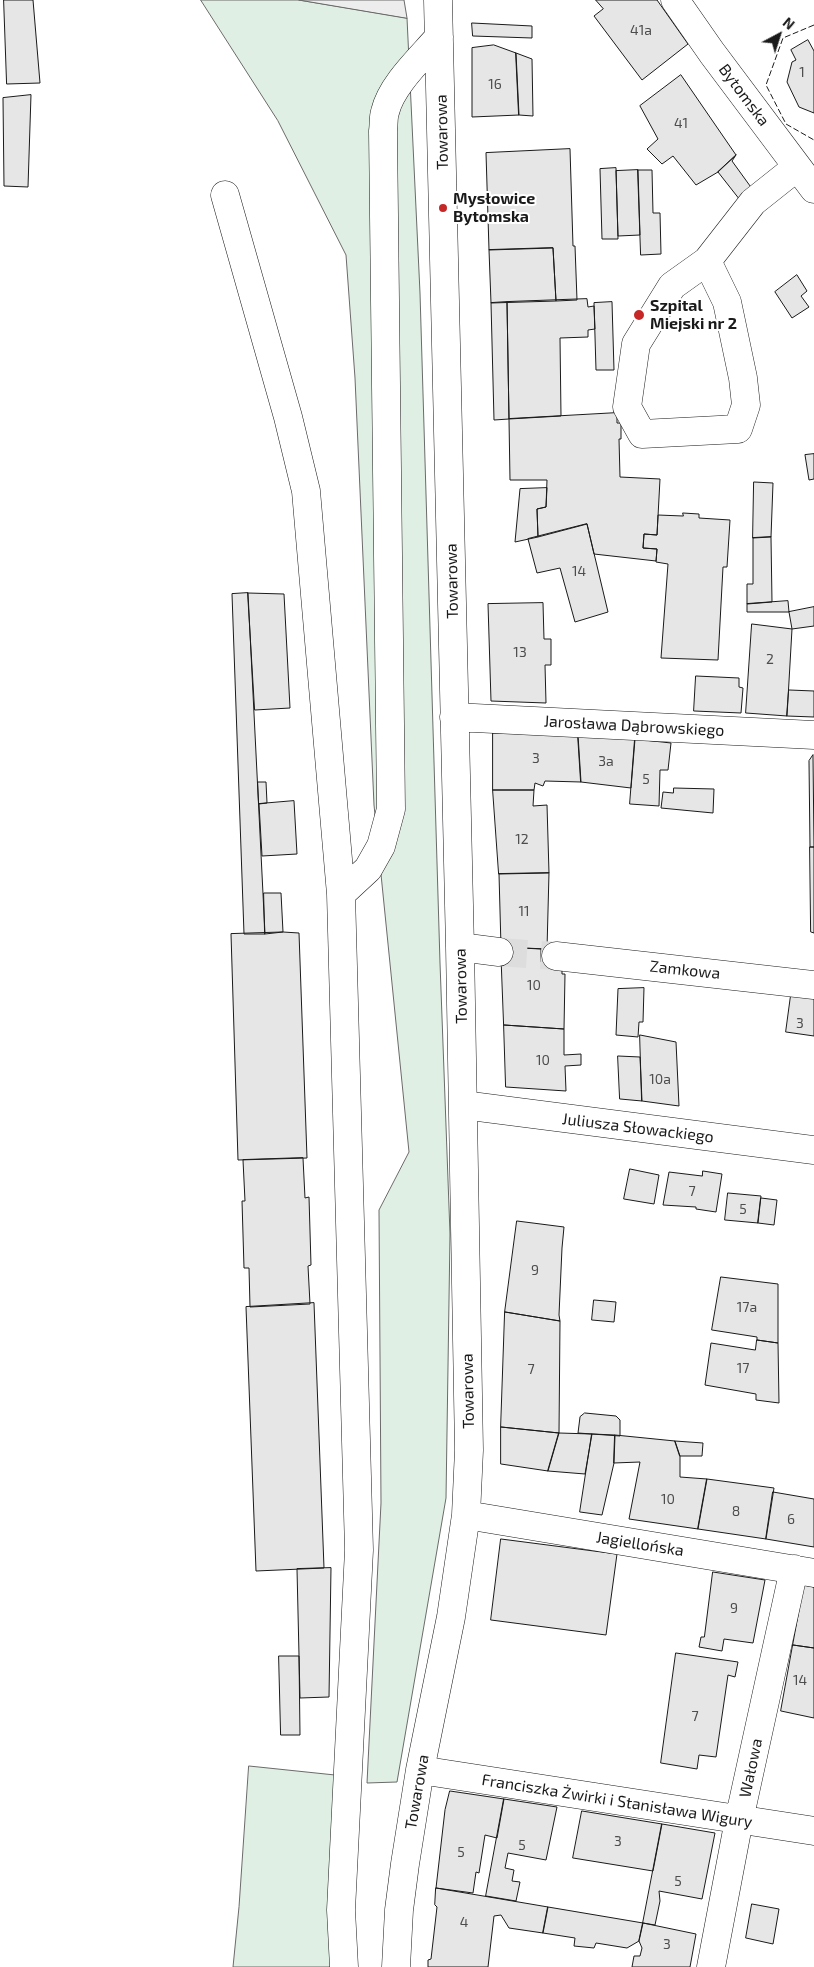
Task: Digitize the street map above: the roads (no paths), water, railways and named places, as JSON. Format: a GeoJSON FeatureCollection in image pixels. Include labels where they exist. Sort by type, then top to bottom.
{"type":"FeatureCollection","features":[{"type":"Feature","properties":{"kind":"street","name":"Towarowa"},"geometry":{"type":"LineString","coordinates":[[396,1967],[405,1864],[420,1770],[451,1617],[466,1515],[469,1450],[460,947],[438,0]]}},
{"type":"Feature","properties":{"kind":"street","name":"Bytomska"},"geometry":{"type":"LineString","coordinates":[[675,0],[712,53],[814,189]]}},
{"type":"Feature","properties":{"kind":"street"},"geometry":{"type":"LineString","coordinates":[[341,894],[368,870],[381,846],[391,809],[383,131],[385,112],[397,88],[439,36]]}},
{"type":"Feature","properties":{"kind":"street"},"geometry":{"type":"LineString","coordinates":[[707,261],[728,302],[743,378],[746,405],[738,429],[642,434],[628,407],[636,344],[672,286],[707,261],[753,202],[797,167]]}},
{"type":"Feature","properties":{"kind":"street"},"geometry":{"type":"LineString","coordinates":[[225,195],[288,417],[306,491],[341,894],[358,1550],[341,1910],[344,1967]]}},
{"type":"Feature","properties":{"kind":"street","name":"Jarosława Dąbrowskiego"},"geometry":{"type":"LineString","coordinates":[[454,717],[814,735]]}},
{"type":"Feature","properties":{"kind":"street"},"geometry":{"type":"LineString","coordinates":[[460,947],[499,952]]}},
{"type":"Feature","properties":{"kind":"street","name":"Zamkowa"},"geometry":{"type":"LineString","coordinates":[[556,956],[814,985]]}},
{"type":"Feature","properties":{"kind":"street","name":"Juliusza Słowackiego"},"geometry":{"type":"LineString","coordinates":[[463,1105],[814,1150]]}},
{"type":"Feature","properties":{"kind":"street","name":"Jagiellońska"},"geometry":{"type":"LineString","coordinates":[[466,1515],[804,1571]]}},
{"type":"Feature","properties":{"kind":"street","name":"Wałowa"},"geometry":{"type":"LineString","coordinates":[[711,1967],[739,1820],[804,1571]]}},
{"type":"Feature","properties":{"kind":"street","name":"Franciszka Żwirki i Stanisława Wigury"},"geometry":{"type":"LineString","coordinates":[[420,1770],[814,1831]]}},
{"type":"Feature","properties":{"kind":"tunnel"},"geometry":{"type":"LineString","coordinates":[[499,952],[556,956]]}},
{"type":"Feature","properties":{"kind":"place","name":"Mysłowice Bytomska"},"geometry":{"type":"Point","coordinates":[443,208]}},
{"type":"Feature","properties":{"kind":"place","name":"Szpital Miejski nr 2"},"geometry":{"type":"Point","coordinates":[639,315]}}]}
